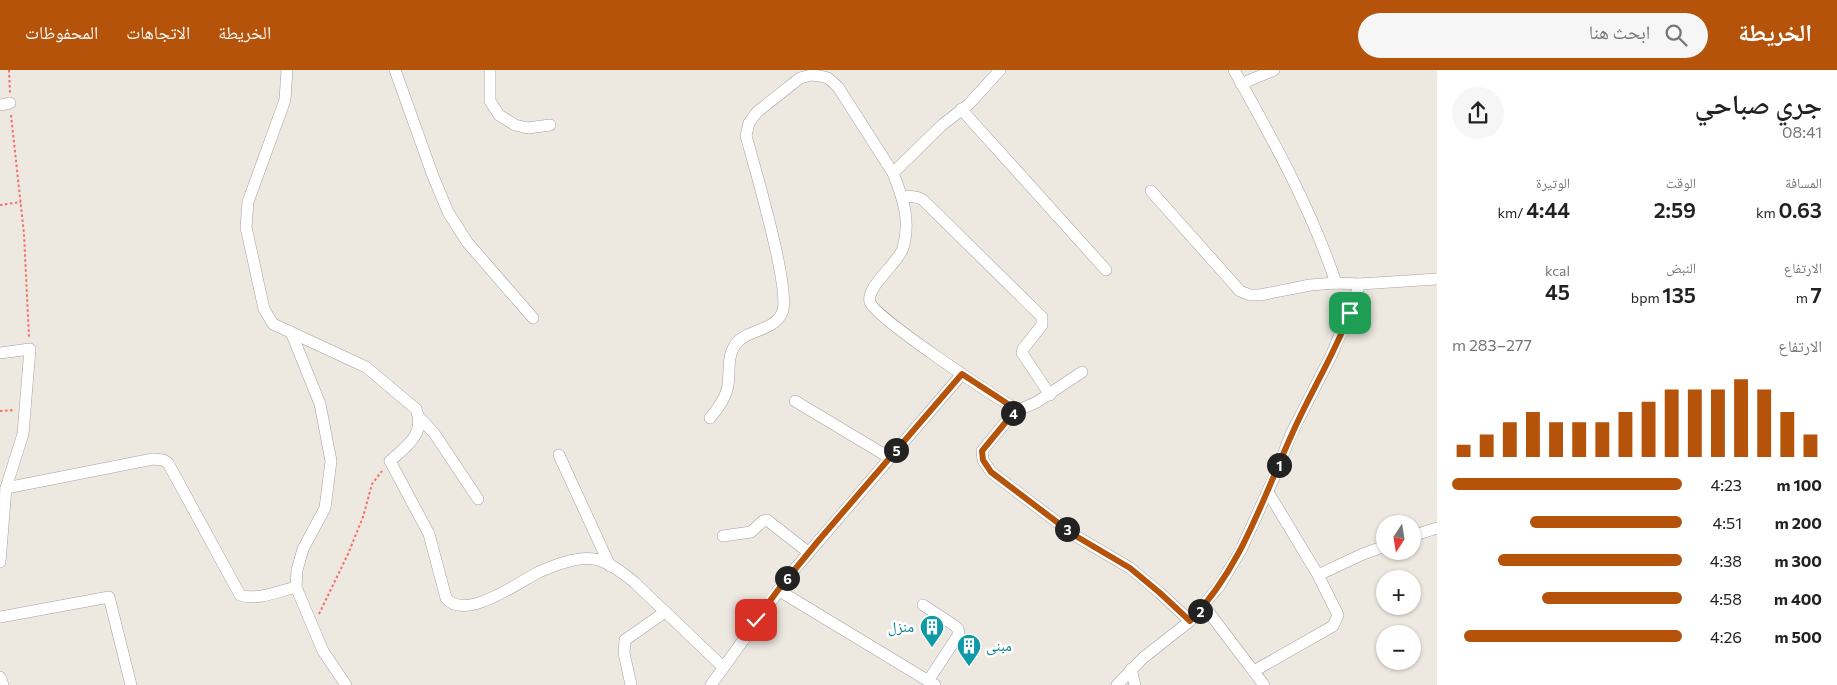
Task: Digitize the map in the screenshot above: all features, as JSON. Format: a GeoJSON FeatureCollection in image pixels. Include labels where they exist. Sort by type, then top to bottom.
{"type":"FeatureCollection","features":[{"type":"Feature","properties":{"kind":"street"},"geometry":{"type":"LineString","coordinates":[[287,70],[285,100],[248,202],[246,227],[264,309],[273,324],[366,367],[416,409],[420,418],[434,433],[478,499]]}},
{"type":"Feature","properties":{"kind":"street"},"geometry":{"type":"LineString","coordinates":[[395,70],[448,212],[467,242],[533,318]]}},
{"type":"Feature","properties":{"kind":"street"},"geometry":{"type":"LineString","coordinates":[[490,70],[490,101],[499,115],[515,125],[528,128],[550,125]]}},
{"type":"Feature","properties":{"kind":"street"},"geometry":{"type":"LineString","coordinates":[[1234,70],[1275,145],[1303,203],[1325,252],[1336,283]]}},
{"type":"Feature","properties":{"kind":"street"},"geometry":{"type":"LineString","coordinates":[[1241,84],[1274,70]]}},
{"type":"Feature","properties":{"kind":"street"},"geometry":{"type":"LineString","coordinates":[[893,174],[942,125],[961,110],[994,72]]}},
{"type":"Feature","properties":{"kind":"street"},"geometry":{"type":"LineString","coordinates":[[710,418],[725,397],[728,385],[729,359],[735,345],[742,338],[766,328],[777,320],[782,312],[783,292],[778,264],[746,136],[749,123],[757,112],[800,78],[811,75],[828,78],[838,87],[893,174],[902,197],[906,214],[903,248],[896,260],[874,285],[870,302],[875,310],[962,374],[1011,406],[1014,412]]}},
{"type":"Feature","properties":{"kind":"street"},"geometry":{"type":"LineString","coordinates":[[961,110],[1106,270]]}},
{"type":"Feature","properties":{"kind":"street"},"geometry":{"type":"LineString","coordinates":[[1151,191],[1240,291],[1250,295],[1265,295],[1290,288],[1336,283],[1360,284],[1437,279]]}},
{"type":"Feature","properties":{"kind":"street"},"geometry":{"type":"LineString","coordinates":[[902,197],[911,196],[923,200],[1042,317],[1042,325],[1023,349],[1022,353],[1050,395]]}},
{"type":"Feature","properties":{"kind":"street"},"geometry":{"type":"LineString","coordinates":[[1117,685],[1131,669],[1190,621],[1220,585],[1241,550],[1268,492],[1292,434],[1332,354],[1360,284]]}},
{"type":"Feature","properties":{"kind":"street"},"geometry":{"type":"LineString","coordinates":[[292,332],[320,404],[331,461],[325,508],[303,549],[297,570],[296,587],[323,651],[346,685]]}},
{"type":"Feature","properties":{"kind":"street"},"geometry":{"type":"LineString","coordinates":[[0,353],[30,349],[23,434],[6,488],[0,562]]}},
{"type":"Feature","properties":{"kind":"street"},"geometry":{"type":"LineString","coordinates":[[1082,372],[1050,395],[1014,412],[982,451],[983,460],[991,472],[1074,535],[1130,568],[1190,621]]}},
{"type":"Feature","properties":{"kind":"street"},"geometry":{"type":"LineString","coordinates":[[711,685],[778,590],[808,552],[962,374]]}},
{"type":"Feature","properties":{"kind":"street"},"geometry":{"type":"LineString","coordinates":[[795,401],[890,458]]}},
{"type":"Feature","properties":{"kind":"street"},"geometry":{"type":"LineString","coordinates":[[420,418],[419,428],[415,437],[407,447],[390,461],[429,534],[443,589],[450,602],[461,606],[483,602],[541,572],[574,560],[597,559],[622,572],[634,582],[723,667]]}},
{"type":"Feature","properties":{"kind":"street"},"geometry":{"type":"LineString","coordinates":[[560,454],[610,566]]}},
{"type":"Feature","properties":{"kind":"street"},"geometry":{"type":"LineString","coordinates":[[6,488],[153,459],[163,460],[168,463],[240,595],[247,597],[257,596],[296,587]]}},
{"type":"Feature","properties":{"kind":"street"},"geometry":{"type":"LineString","coordinates":[[1254,671],[1326,630],[1336,621],[1338,615],[1318,575],[1268,492]]}},
{"type":"Feature","properties":{"kind":"street"},"geometry":{"type":"LineString","coordinates":[[723,536],[751,532],[763,521],[767,520],[808,552]]}},
{"type":"Feature","properties":{"kind":"street"},"geometry":{"type":"LineString","coordinates":[[1421,533],[1437,528]]}},
{"type":"Feature","properties":{"kind":"street"},"geometry":{"type":"LineString","coordinates":[[1318,575],[1376,549]]}},
{"type":"Feature","properties":{"kind":"street"},"geometry":{"type":"LineString","coordinates":[[778,590],[932,683],[958,634],[958,629],[923,605]]}},
{"type":"Feature","properties":{"kind":"street"},"geometry":{"type":"LineString","coordinates":[[0,617],[109,596],[131,685]]}},
{"type":"Feature","properties":{"kind":"street"},"geometry":{"type":"LineString","coordinates":[[1204,606],[1264,685]]}},
{"type":"Feature","properties":{"kind":"street"},"geometry":{"type":"LineString","coordinates":[[632,685],[624,653],[625,640],[666,612]]}},
{"type":"Feature","properties":{"kind":"street"},"geometry":{"type":"LineString","coordinates":[[1131,669],[1135,685]]}},
{"type":"Feature","properties":{"kind":"street"},"geometry":{"type":"LineString","coordinates":[[0,677],[2,685]]}},
{"type":"Feature","properties":{"kind":"path"},"geometry":{"type":"LineString","coordinates":[[9,70],[5,104],[22,202],[30,349]]}},
{"type":"Feature","properties":{"kind":"path"},"geometry":{"type":"LineString","coordinates":[[0,205],[22,202]]}},
{"type":"Feature","properties":{"kind":"path"},"geometry":{"type":"LineString","coordinates":[[313,629],[348,554],[363,517],[372,484],[390,461]]}},
{"type":"Feature","properties":{"kind":"place","name":"منزل"},"geometry":{"type":"Point","coordinates":[932,648]}},
{"type":"Feature","properties":{"kind":"place","name":"مبنى"},"geometry":{"type":"Point","coordinates":[969,667]}},
{"type":"Feature","properties":{"kind":"route"},"geometry":{"type":"LineString","coordinates":[[756,620],[819,540],[962,374],[1011,406],[1014,412],[982,451],[983,460],[991,472],[1074,535],[1130,568],[1190,621],[1220,585],[1241,550],[1292,434],[1350,313]]}}]}
